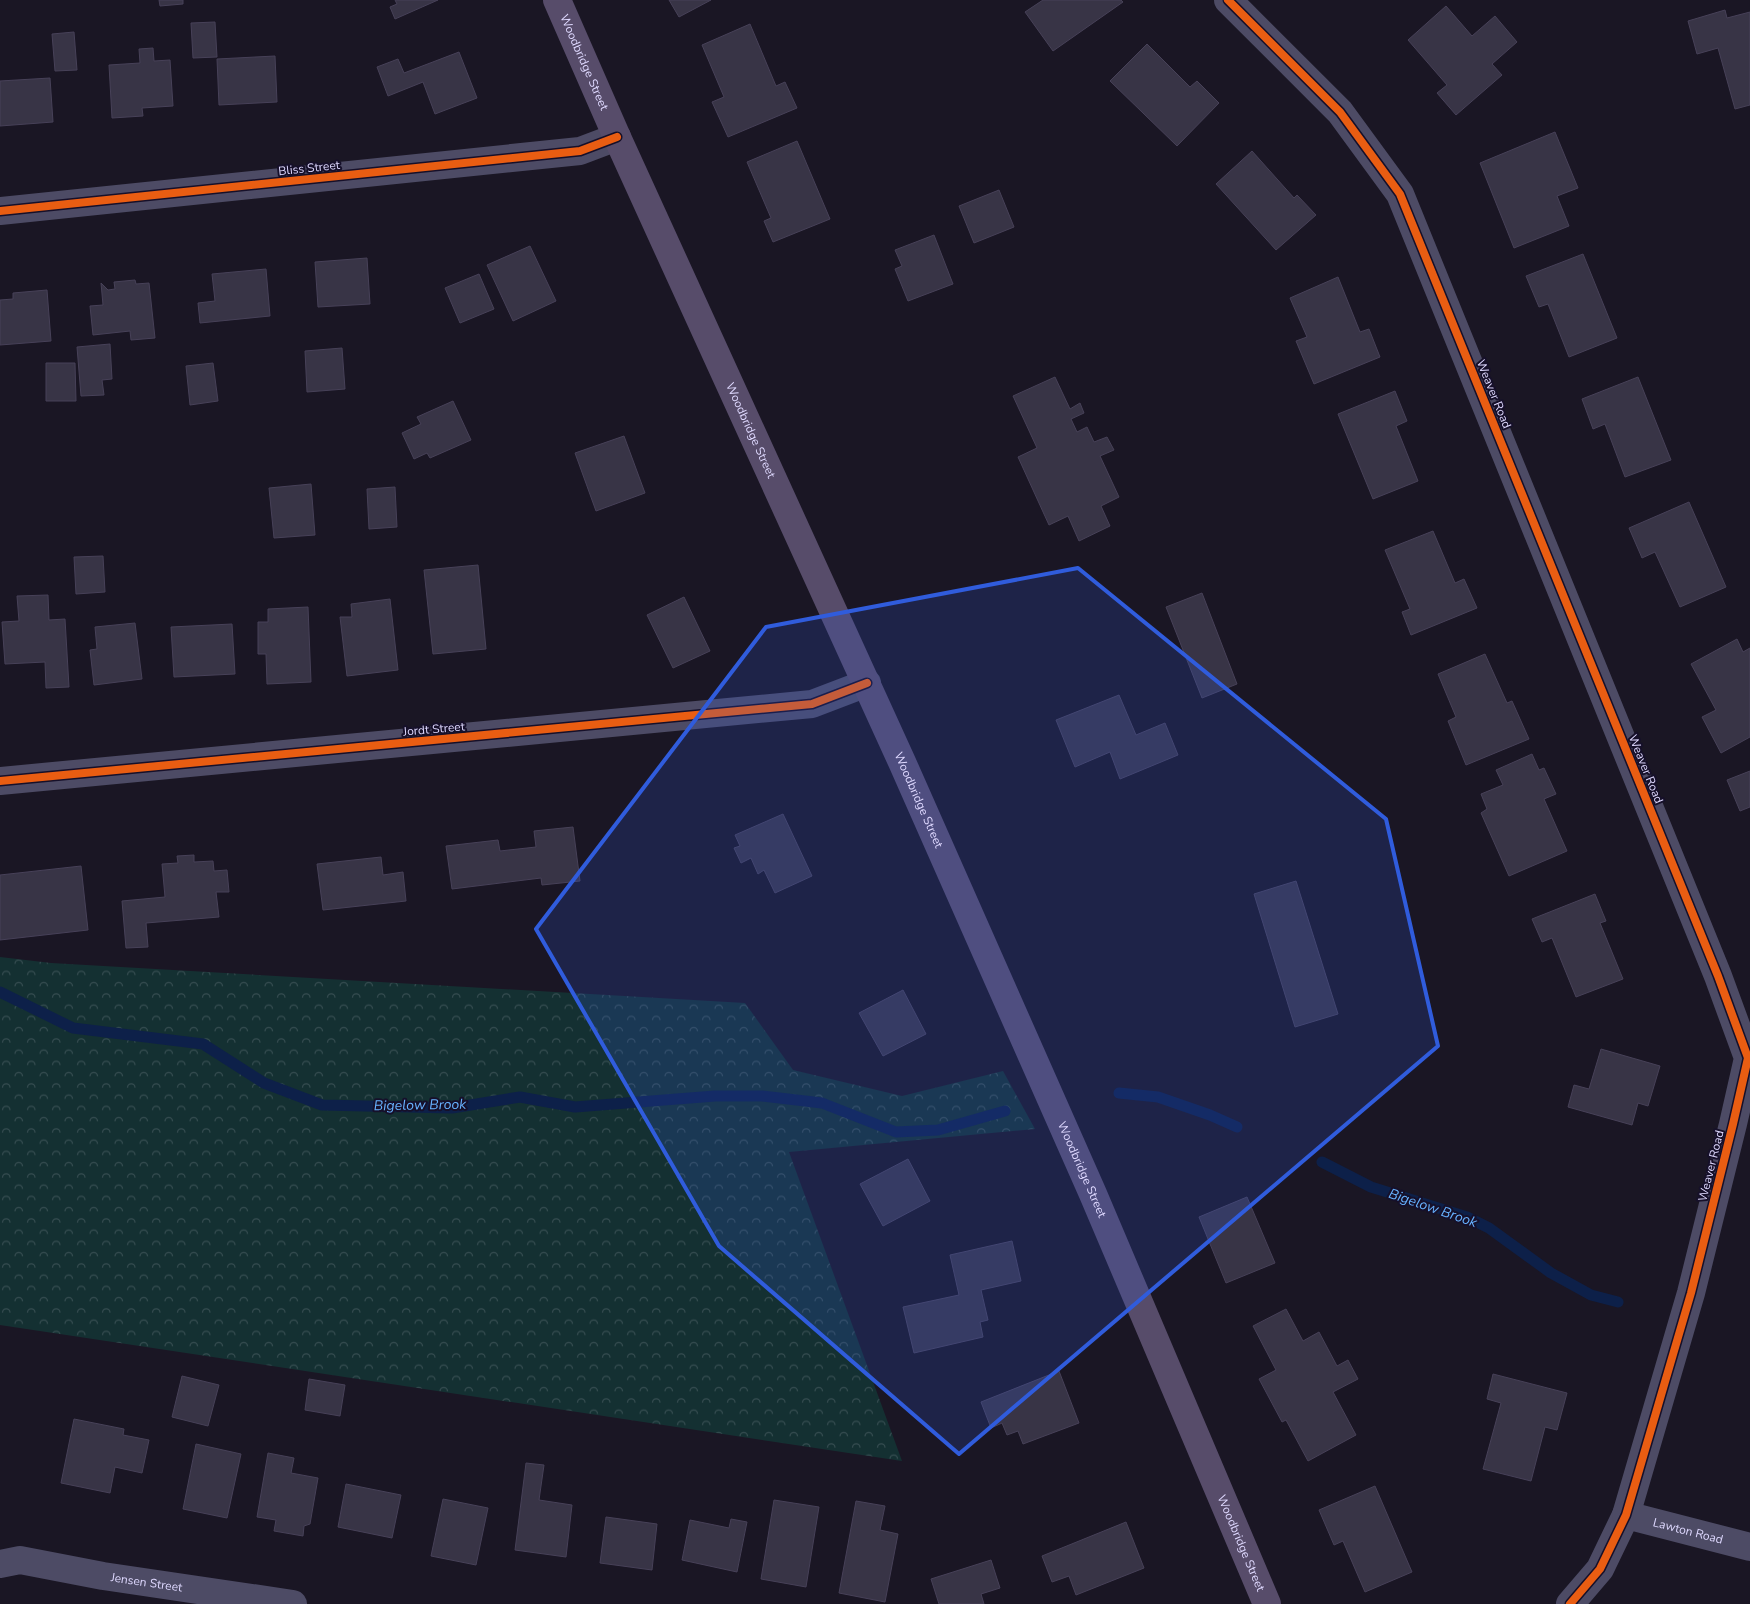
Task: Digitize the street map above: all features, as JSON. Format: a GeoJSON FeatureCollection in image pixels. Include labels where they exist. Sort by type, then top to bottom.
{"type":"FeatureCollection","features":[{"type":"Feature","properties":{"kind":"main road","name":"Woodbridge Street"},"geometry":{"type":"LineString","coordinates":[[556,0],[617,138],[867,684],[1089,1185],[1267,1604]]}},
{"type":"Feature","properties":{"kind":"street","name":"Weaver Road"},"geometry":{"type":"LineString","coordinates":[[1228,0],[1340,112],[1400,194],[1718,976],[1749,1058],[1691,1293],[1626,1515],[1600,1569],[1570,1604]]}},
{"type":"Feature","properties":{"kind":"street","name":"Bliss Street"},"geometry":{"type":"LineString","coordinates":[[0,211],[580,151],[617,138]]}},
{"type":"Feature","properties":{"kind":"street","name":"Jordt Street"},"geometry":{"type":"LineString","coordinates":[[0,781],[812,704],[867,684]]}},
{"type":"Feature","properties":{"kind":"street","name":"Lawton Road"},"geometry":{"type":"LineString","coordinates":[[1626,1515],[1750,1547]]}},
{"type":"Feature","properties":{"kind":"street","name":"Jensen Street"},"geometry":{"type":"LineString","coordinates":[[0,1564],[20,1560],[103,1576],[293,1604]]}},
{"type":"Feature","properties":{"kind":"highlighted area"},"geometry":{"type":"Polygon","coordinates":[[[1078,568],[1386,819],[1438,1046],[959,1454],[719,1246],[536,929],[766,627],[1078,568]]]}},
{"type":"Feature","properties":{"kind":"green space"},"geometry":{"type":"Polygon","coordinates":[[[0,957],[51,963],[745,1003],[793,1070],[902,1096],[1003,1071],[1035,1129],[789,1152],[902,1461],[0,1325],[0,957]]]}},
{"type":"Feature","properties":{"kind":"building"},"geometry":{"type":"Polygon","coordinates":[[[159,0],[183,0],[183,4],[160,6],[159,0]]]}},
{"type":"Feature","properties":{"kind":"building"},"geometry":{"type":"Polygon","coordinates":[[[395,0],[438,0],[395,19],[390,7],[397,4],[395,0]]]}},
{"type":"Feature","properties":{"kind":"building"},"geometry":{"type":"Polygon","coordinates":[[[669,0],[711,0],[679,17],[669,0]]]}},
{"type":"Feature","properties":{"kind":"building"},"geometry":{"type":"Polygon","coordinates":[[[1043,0],[1121,0],[1123,2],[1053,51],[1025,12],[1043,0]]]}},
{"type":"Feature","properties":{"kind":"building"},"geometry":{"type":"Polygon","coordinates":[[[1446,6],[1472,36],[1495,16],[1517,42],[1492,64],[1502,75],[1456,115],[1437,93],[1447,85],[1408,40],[1446,6]]]}},
{"type":"Feature","properties":{"kind":"building"},"geometry":{"type":"Polygon","coordinates":[[[1725,10],[1727,18],[1750,12],[1750,105],[1735,109],[1718,48],[1697,54],[1688,21],[1725,10]]]}},
{"type":"Feature","properties":{"kind":"building"},"geometry":{"type":"Polygon","coordinates":[[[215,22],[217,57],[193,58],[191,23],[215,22]]]}},
{"type":"Feature","properties":{"kind":"building"},"geometry":{"type":"Polygon","coordinates":[[[750,24],[776,86],[785,82],[797,108],[728,137],[712,102],[724,97],[702,45],[750,24]]]}},
{"type":"Feature","properties":{"kind":"building"},"geometry":{"type":"Polygon","coordinates":[[[74,32],[77,70],[55,71],[52,34],[74,32]]]}},
{"type":"Feature","properties":{"kind":"building"},"geometry":{"type":"Polygon","coordinates":[[[1147,44],[1190,87],[1197,81],[1219,103],[1177,146],[1110,81],[1147,44]]]}},
{"type":"Feature","properties":{"kind":"building"},"geometry":{"type":"Polygon","coordinates":[[[153,48],[154,61],[170,60],[173,106],[142,108],[143,116],[112,118],[109,65],[140,63],[139,49],[153,48]]]}},
{"type":"Feature","properties":{"kind":"building"},"geometry":{"type":"Polygon","coordinates":[[[459,52],[477,98],[435,114],[423,82],[388,96],[377,67],[398,59],[404,73],[459,52]]]}},
{"type":"Feature","properties":{"kind":"building"},"geometry":{"type":"Polygon","coordinates":[[[275,56],[277,102],[219,105],[217,59],[275,56]]]}},
{"type":"Feature","properties":{"kind":"building"},"geometry":{"type":"Polygon","coordinates":[[[50,78],[53,122],[0,126],[0,81],[50,78]]]}},
{"type":"Feature","properties":{"kind":"building"},"geometry":{"type":"Polygon","coordinates":[[[1555,132],[1578,188],[1557,196],[1569,226],[1514,248],[1480,163],[1555,132]]]}},
{"type":"Feature","properties":{"kind":"building"},"geometry":{"type":"Polygon","coordinates":[[[797,141],[830,219],[773,242],[764,221],[771,218],[747,162],[797,141]]]}},
{"type":"Feature","properties":{"kind":"building"},"geometry":{"type":"Polygon","coordinates":[[[1252,151],[1294,198],[1297,195],[1316,215],[1276,250],[1216,184],[1252,151]]]}},
{"type":"Feature","properties":{"kind":"building"},"geometry":{"type":"Polygon","coordinates":[[[999,190],[1014,227],[974,243],[959,206],[999,190]]]}},
{"type":"Feature","properties":{"kind":"building"},"geometry":{"type":"Polygon","coordinates":[[[934,235],[953,284],[908,301],[895,269],[902,266],[895,250],[934,235]]]}},
{"type":"Feature","properties":{"kind":"building"},"geometry":{"type":"Polygon","coordinates":[[[530,246],[556,301],[513,321],[487,265],[530,246]]]}},
{"type":"Feature","properties":{"kind":"building"},"geometry":{"type":"Polygon","coordinates":[[[1583,254],[1617,338],[1569,357],[1548,304],[1539,307],[1526,276],[1583,254]]]}},
{"type":"Feature","properties":{"kind":"building"},"geometry":{"type":"Polygon","coordinates":[[[367,258],[370,304],[318,307],[315,262],[367,258]]]}},
{"type":"Feature","properties":{"kind":"building"},"geometry":{"type":"Polygon","coordinates":[[[266,269],[270,316],[200,323],[198,303],[215,301],[212,274],[266,269]]]}},
{"type":"Feature","properties":{"kind":"building"},"geometry":{"type":"Polygon","coordinates":[[[479,274],[494,309],[460,323],[445,288],[479,274]]]}},
{"type":"Feature","properties":{"kind":"building"},"geometry":{"type":"Polygon","coordinates":[[[1338,277],[1360,332],[1369,329],[1380,357],[1314,384],[1296,341],[1307,337],[1290,298],[1338,277]]]}},
{"type":"Feature","properties":{"kind":"building"},"geometry":{"type":"Polygon","coordinates":[[[135,280],[136,284],[149,283],[155,338],[131,340],[130,331],[93,335],[90,306],[103,305],[101,283],[108,290],[115,289],[114,282],[135,280]]]}},
{"type":"Feature","properties":{"kind":"building"},"geometry":{"type":"Polygon","coordinates":[[[47,290],[51,341],[0,345],[0,300],[13,299],[13,293],[47,290]]]}},
{"type":"Feature","properties":{"kind":"building"},"geometry":{"type":"Polygon","coordinates":[[[110,344],[112,379],[102,380],[104,395],[81,396],[77,347],[110,344]]]}},
{"type":"Feature","properties":{"kind":"building"},"geometry":{"type":"Polygon","coordinates":[[[342,348],[345,389],[307,392],[305,351],[342,348]]]}},
{"type":"Feature","properties":{"kind":"building"},"geometry":{"type":"Polygon","coordinates":[[[46,363],[75,363],[76,401],[46,401],[46,363]]]}},
{"type":"Feature","properties":{"kind":"building"},"geometry":{"type":"Polygon","coordinates":[[[213,363],[218,401],[190,405],[186,366],[213,363]]]}},
{"type":"Feature","properties":{"kind":"building"},"geometry":{"type":"Polygon","coordinates":[[[1055,377],[1070,409],[1080,403],[1084,413],[1071,419],[1077,432],[1087,427],[1094,442],[1107,437],[1114,450],[1100,456],[1119,497],[1101,506],[1110,526],[1079,541],[1068,516],[1049,525],[1018,457],[1037,448],[1013,396],[1055,377]]]}},
{"type":"Feature","properties":{"kind":"building"},"geometry":{"type":"Polygon","coordinates":[[[1638,377],[1671,460],[1625,477],[1605,424],[1593,429],[1582,399],[1638,377]]]}},
{"type":"Feature","properties":{"kind":"building"},"geometry":{"type":"Polygon","coordinates":[[[1395,391],[1407,421],[1396,426],[1418,481],[1373,499],[1338,414],[1395,391]]]}},
{"type":"Feature","properties":{"kind":"building"},"geometry":{"type":"Polygon","coordinates":[[[453,401],[471,440],[430,458],[427,453],[414,459],[402,433],[421,424],[417,417],[453,401]]]}},
{"type":"Feature","properties":{"kind":"building"},"geometry":{"type":"Polygon","coordinates":[[[624,436],[645,493],[596,511],[575,453],[624,436]]]}},
{"type":"Feature","properties":{"kind":"building"},"geometry":{"type":"Polygon","coordinates":[[[311,484],[315,535],[274,538],[269,488],[311,484]]]}},
{"type":"Feature","properties":{"kind":"building"},"geometry":{"type":"Polygon","coordinates":[[[395,487],[397,527],[369,529],[367,489],[395,487]]]}},
{"type":"Feature","properties":{"kind":"building"},"geometry":{"type":"Polygon","coordinates":[[[1689,502],[1726,587],[1680,607],[1655,552],[1642,558],[1629,528],[1689,502]]]}},
{"type":"Feature","properties":{"kind":"building"},"geometry":{"type":"Polygon","coordinates":[[[1433,531],[1455,583],[1464,579],[1477,608],[1411,635],[1402,612],[1410,609],[1385,550],[1433,531]]]}},
{"type":"Feature","properties":{"kind":"building"},"geometry":{"type":"Polygon","coordinates":[[[103,556],[105,592],[76,594],[74,557],[103,556]]]}},
{"type":"Feature","properties":{"kind":"building"},"geometry":{"type":"Polygon","coordinates":[[[478,565],[486,649],[433,654],[424,570],[478,565]]]}},
{"type":"Feature","properties":{"kind":"building"},"geometry":{"type":"Polygon","coordinates":[[[1202,593],[1237,684],[1202,698],[1166,607],[1202,593]]]}},
{"type":"Feature","properties":{"kind":"building"},"geometry":{"type":"Polygon","coordinates":[[[48,595],[49,620],[65,619],[69,687],[46,688],[45,662],[5,664],[2,622],[19,621],[17,596],[48,595]]]}},
{"type":"Feature","properties":{"kind":"building"},"geometry":{"type":"Polygon","coordinates":[[[684,597],[710,651],[673,668],[647,615],[684,597]]]}},
{"type":"Feature","properties":{"kind":"building"},"geometry":{"type":"Polygon","coordinates":[[[390,599],[398,670],[347,676],[340,617],[352,617],[351,604],[390,599]]]}},
{"type":"Feature","properties":{"kind":"building"},"geometry":{"type":"Polygon","coordinates":[[[308,607],[311,682],[267,684],[266,654],[258,654],[258,622],[268,622],[268,609],[308,607]]]}},
{"type":"Feature","properties":{"kind":"building"},"geometry":{"type":"Polygon","coordinates":[[[135,623],[142,679],[94,685],[90,650],[97,649],[95,627],[135,623]]]}},
{"type":"Feature","properties":{"kind":"building"},"geometry":{"type":"Polygon","coordinates":[[[232,624],[235,674],[174,677],[171,627],[232,624]]]}},
{"type":"Feature","properties":{"kind":"building"},"geometry":{"type":"Polygon","coordinates":[[[1737,639],[1743,652],[1750,648],[1750,737],[1721,753],[1702,717],[1716,710],[1691,664],[1737,639]]]}},
{"type":"Feature","properties":{"kind":"building"},"geometry":{"type":"Polygon","coordinates":[[[1485,654],[1507,703],[1512,701],[1529,739],[1466,765],[1448,721],[1456,717],[1438,674],[1485,654]]]}},
{"type":"Feature","properties":{"kind":"building"},"geometry":{"type":"Polygon","coordinates":[[[1119,695],[1136,735],[1165,723],[1178,755],[1120,779],[1110,752],[1075,767],[1056,720],[1119,695]]]}},
{"type":"Feature","properties":{"kind":"building"},"geometry":{"type":"Polygon","coordinates":[[[1532,754],[1539,770],[1544,768],[1556,794],[1544,799],[1567,851],[1509,876],[1481,813],[1487,809],[1481,794],[1503,785],[1496,770],[1532,754]]]}},
{"type":"Feature","properties":{"kind":"building"},"geometry":{"type":"Polygon","coordinates":[[[1750,771],[1750,807],[1740,811],[1727,780],[1750,771]]]}},
{"type":"Feature","properties":{"kind":"building"},"geometry":{"type":"Polygon","coordinates":[[[783,814],[812,876],[775,893],[764,870],[758,874],[751,858],[741,863],[734,848],[740,846],[735,835],[783,814]]]}},
{"type":"Feature","properties":{"kind":"building"},"geometry":{"type":"Polygon","coordinates":[[[573,827],[580,881],[542,885],[541,878],[452,889],[446,846],[498,840],[500,851],[536,847],[534,831],[573,827]]]}},
{"type":"Feature","properties":{"kind":"building"},"geometry":{"type":"Polygon","coordinates":[[[194,855],[194,862],[213,861],[214,871],[227,870],[229,892],[216,892],[219,917],[146,923],[148,947],[126,948],[122,901],[165,897],[162,864],[178,863],[177,856],[194,855]]]}},
{"type":"Feature","properties":{"kind":"building"},"geometry":{"type":"Polygon","coordinates":[[[381,857],[383,875],[403,872],[406,901],[323,910],[317,864],[381,857]]]}},
{"type":"Feature","properties":{"kind":"building"},"geometry":{"type":"Polygon","coordinates":[[[81,866],[88,930],[0,940],[0,875],[81,866]]]}},
{"type":"Feature","properties":{"kind":"building"},"geometry":{"type":"Polygon","coordinates":[[[1296,881],[1338,1014],[1295,1027],[1254,894],[1296,881]]]}},
{"type":"Feature","properties":{"kind":"building"},"geometry":{"type":"Polygon","coordinates":[[[1595,894],[1606,921],[1600,923],[1623,979],[1576,997],[1552,938],[1542,942],[1532,919],[1595,894]]]}},
{"type":"Feature","properties":{"kind":"building"},"geometry":{"type":"Polygon","coordinates":[[[903,990],[926,1034],[883,1056],[859,1013],[903,990]]]}},
{"type":"Feature","properties":{"kind":"building"},"geometry":{"type":"Polygon","coordinates":[[[1601,1049],[1660,1066],[1648,1106],[1638,1103],[1632,1125],[1568,1107],[1574,1085],[1589,1089],[1601,1049]]]}},
{"type":"Feature","properties":{"kind":"building"},"geometry":{"type":"Polygon","coordinates":[[[908,1159],[930,1201],[883,1226],[860,1184],[908,1159]]]}},
{"type":"Feature","properties":{"kind":"building"},"geometry":{"type":"Polygon","coordinates":[[[1247,1197],[1275,1263],[1226,1283],[1199,1217],[1247,1197]]]}},
{"type":"Feature","properties":{"kind":"building"},"geometry":{"type":"Polygon","coordinates":[[[1012,1241],[1021,1281],[981,1290],[988,1320],[980,1322],[983,1337],[914,1353],[903,1307],[959,1295],[950,1255],[1012,1241]]]}},
{"type":"Feature","properties":{"kind":"building"},"geometry":{"type":"Polygon","coordinates":[[[1286,1309],[1303,1341],[1319,1332],[1337,1366],[1348,1360],[1358,1379],[1333,1392],[1356,1435],[1308,1461],[1286,1420],[1282,1422],[1259,1379],[1276,1370],[1253,1326],[1286,1309]]]}},
{"type":"Feature","properties":{"kind":"building"},"geometry":{"type":"Polygon","coordinates":[[[1059,1371],[1079,1423],[1023,1444],[1018,1431],[1007,1435],[1002,1423],[991,1428],[981,1402],[1059,1371]]]}},
{"type":"Feature","properties":{"kind":"building"},"geometry":{"type":"Polygon","coordinates":[[[1493,1374],[1567,1393],[1557,1430],[1545,1427],[1531,1481],[1483,1469],[1501,1403],[1487,1399],[1493,1374]]]}},
{"type":"Feature","properties":{"kind":"building"},"geometry":{"type":"Polygon","coordinates":[[[182,1376],[219,1385],[208,1426],[172,1417],[182,1376]]]}},
{"type":"Feature","properties":{"kind":"building"},"geometry":{"type":"Polygon","coordinates":[[[309,1379],[345,1385],[340,1416],[305,1410],[309,1379]]]}},
{"type":"Feature","properties":{"kind":"building"},"geometry":{"type":"Polygon","coordinates":[[[74,1419],[124,1429],[123,1435],[149,1440],[142,1473],[115,1467],[110,1493],[61,1483],[74,1419]]]}},
{"type":"Feature","properties":{"kind":"building"},"geometry":{"type":"Polygon","coordinates":[[[196,1444],[241,1454],[227,1518],[183,1509],[196,1444]]]}},
{"type":"Feature","properties":{"kind":"building"},"geometry":{"type":"Polygon","coordinates":[[[268,1453],[294,1458],[291,1473],[318,1478],[310,1524],[304,1526],[303,1536],[274,1531],[276,1520],[257,1517],[268,1453]]]}},
{"type":"Feature","properties":{"kind":"building"},"geometry":{"type":"Polygon","coordinates":[[[526,1463],[544,1465],[539,1500],[572,1505],[566,1557],[515,1550],[526,1463]]]}},
{"type":"Feature","properties":{"kind":"building"},"geometry":{"type":"Polygon","coordinates":[[[346,1484],[401,1495],[392,1538],[338,1527],[346,1484]]]}},
{"type":"Feature","properties":{"kind":"building"},"geometry":{"type":"Polygon","coordinates":[[[1375,1486],[1412,1572],[1365,1592],[1343,1541],[1334,1545],[1319,1510],[1375,1486]]]}},
{"type":"Feature","properties":{"kind":"building"},"geometry":{"type":"Polygon","coordinates":[[[443,1499],[488,1508],[476,1565],[431,1556],[443,1499]]]}},
{"type":"Feature","properties":{"kind":"building"},"geometry":{"type":"Polygon","coordinates":[[[774,1500],[819,1507],[806,1587],[761,1579],[774,1500]]]}},
{"type":"Feature","properties":{"kind":"building"},"geometry":{"type":"Polygon","coordinates":[[[856,1501],[885,1506],[880,1530],[898,1534],[885,1602],[839,1593],[856,1501]]]}},
{"type":"Feature","properties":{"kind":"building"},"geometry":{"type":"Polygon","coordinates":[[[606,1517],[657,1524],[652,1570],[600,1563],[606,1517]]]}},
{"type":"Feature","properties":{"kind":"building"},"geometry":{"type":"Polygon","coordinates":[[[731,1519],[747,1522],[737,1572],[682,1560],[690,1520],[729,1528],[731,1519]]]}},
{"type":"Feature","properties":{"kind":"building"},"geometry":{"type":"Polygon","coordinates":[[[1126,1522],[1144,1568],[1076,1595],[1069,1576],[1052,1582],[1042,1556],[1126,1522]]]}},
{"type":"Feature","properties":{"kind":"building"},"geometry":{"type":"Polygon","coordinates":[[[991,1560],[1000,1588],[981,1594],[984,1604],[939,1604],[931,1579],[991,1560]]]}},
{"type":"Feature","properties":{"kind":"waterway","name":"Bigelow Brook"},"geometry":{"type":"LineString","coordinates":[[0,992],[73,1028],[203,1044],[264,1083],[322,1105],[452,1108],[520,1097],[575,1107],[715,1096],[762,1096],[822,1103],[896,1132],[938,1130],[1005,1111]]}},
{"type":"Feature","properties":{"kind":"waterway","name":"Bigelow Brook"},"geometry":{"type":"LineString","coordinates":[[1119,1093],[1158,1097],[1210,1115],[1237,1127]]}},
{"type":"Feature","properties":{"kind":"waterway","name":"Bigelow Brook"},"geometry":{"type":"LineString","coordinates":[[1322,1162],[1371,1187],[1467,1217],[1489,1228],[1551,1273],[1591,1295],[1618,1302]]}},
{"type":"Feature","properties":{"kind":"cycle path"},"geometry":{"type":"LineString","coordinates":[[1228,0],[1340,112],[1400,194],[1718,976],[1748,1058],[1691,1293],[1626,1515],[1600,1569],[1570,1604]]}},
{"type":"Feature","properties":{"kind":"cycle path"},"geometry":{"type":"LineString","coordinates":[[0,211],[580,151],[617,137]]}},
{"type":"Feature","properties":{"kind":"cycle path"},"geometry":{"type":"LineString","coordinates":[[0,781],[812,704],[867,683]]}}]}
